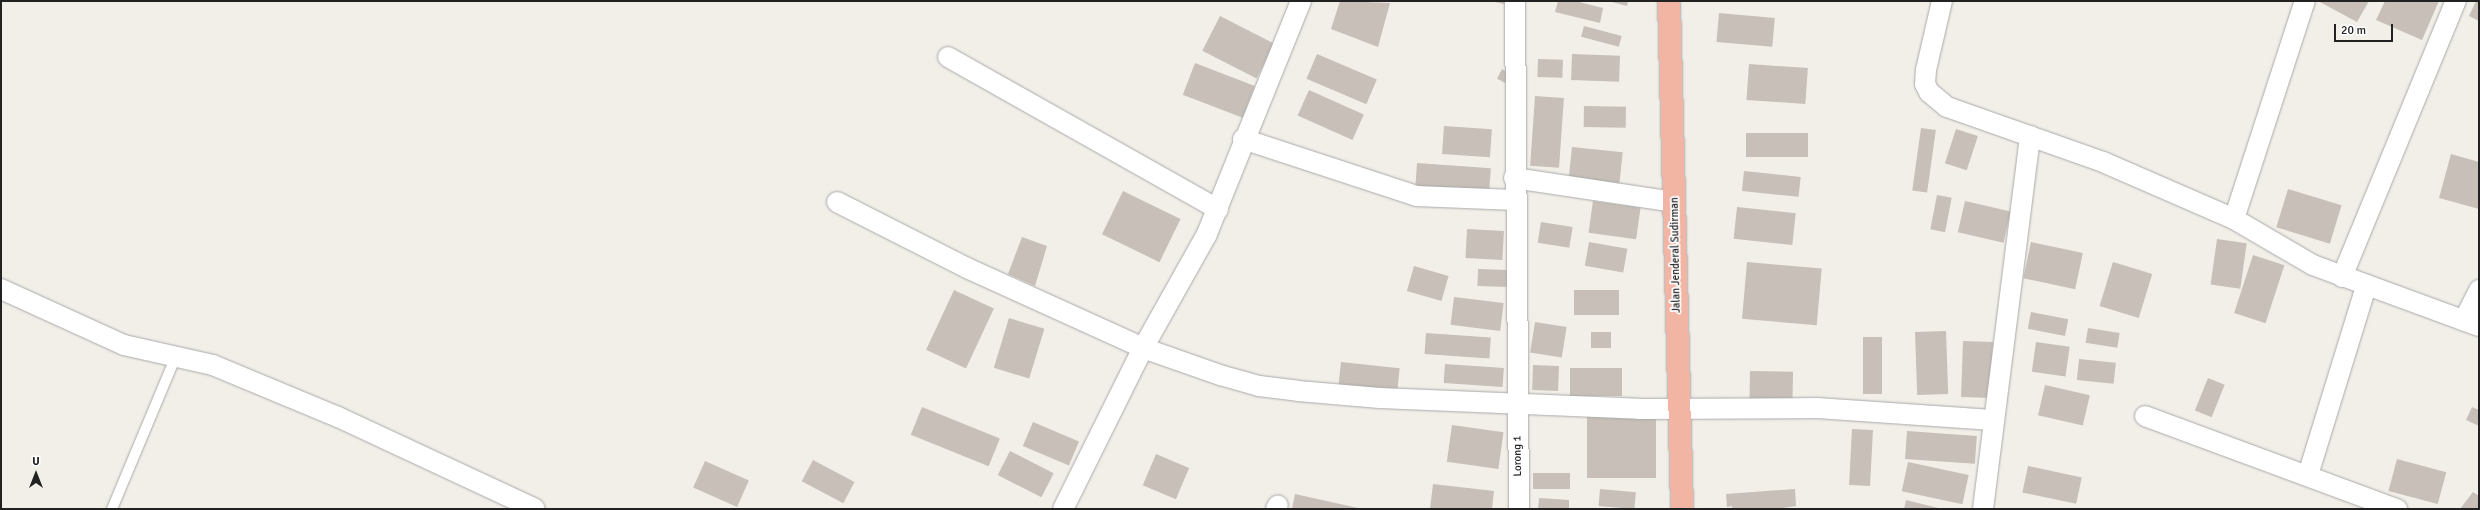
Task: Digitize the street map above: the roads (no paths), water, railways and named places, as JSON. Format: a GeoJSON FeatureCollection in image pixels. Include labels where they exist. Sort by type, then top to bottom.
{"type":"FeatureCollection","features":[{"type":"Feature","properties":{"kind":"highway","name":"Jalan Jenderal Sudirman"},"geometry":{"type":"LineString","coordinates":[[1669,1],[1675,202],[1678,408],[1682,509]]}},
{"type":"Feature","properties":{"kind":"street"},"geometry":{"type":"LineString","coordinates":[[1063,509],[1143,348],[1207,234],[1218,209],[1243,139],[1301,1]]}},
{"type":"Feature","properties":{"kind":"street","name":"Lorong 1"},"geometry":{"type":"LineString","coordinates":[[1515,1],[1514,178],[1519,509]]}},
{"type":"Feature","properties":{"kind":"street"},"geometry":{"type":"LineString","coordinates":[[1942,1],[1926,70],[1925,84],[1929,92],[1947,107],[2103,162],[2234,219],[2313,264],[2342,277],[2472,323],[2479,290]]}},
{"type":"Feature","properties":{"kind":"street"},"geometry":{"type":"LineString","coordinates":[[2234,219],[2305,1]]}},
{"type":"Feature","properties":{"kind":"street"},"geometry":{"type":"LineString","coordinates":[[2342,277],[2456,1]]}},
{"type":"Feature","properties":{"kind":"street"},"geometry":{"type":"LineString","coordinates":[[948,57],[1218,209]]}},
{"type":"Feature","properties":{"kind":"street"},"geometry":{"type":"LineString","coordinates":[[1983,509],[1993,420],[2030,136]]}},
{"type":"Feature","properties":{"kind":"street"},"geometry":{"type":"LineString","coordinates":[[1243,139],[1416,196],[1515,200]]}},
{"type":"Feature","properties":{"kind":"street"},"geometry":{"type":"LineString","coordinates":[[1514,178],[1675,202]]}},
{"type":"Feature","properties":{"kind":"street"},"geometry":{"type":"LineString","coordinates":[[837,202],[967,268],[1143,348],[1259,386],[1373,397],[1639,409],[1817,408],[1993,420]]}},
{"type":"Feature","properties":{"kind":"street"},"geometry":{"type":"LineString","coordinates":[[2308,475],[2366,286]]}},
{"type":"Feature","properties":{"kind":"street"},"geometry":{"type":"LineString","coordinates":[[1,289],[124,345],[213,364],[338,417],[535,509]]}},
{"type":"Feature","properties":{"kind":"street"},"geometry":{"type":"LineString","coordinates":[[2145,416],[2397,509]]}},
{"type":"Feature","properties":{"kind":"lane"},"geometry":{"type":"LineString","coordinates":[[112,509],[176,356]]}}]}
